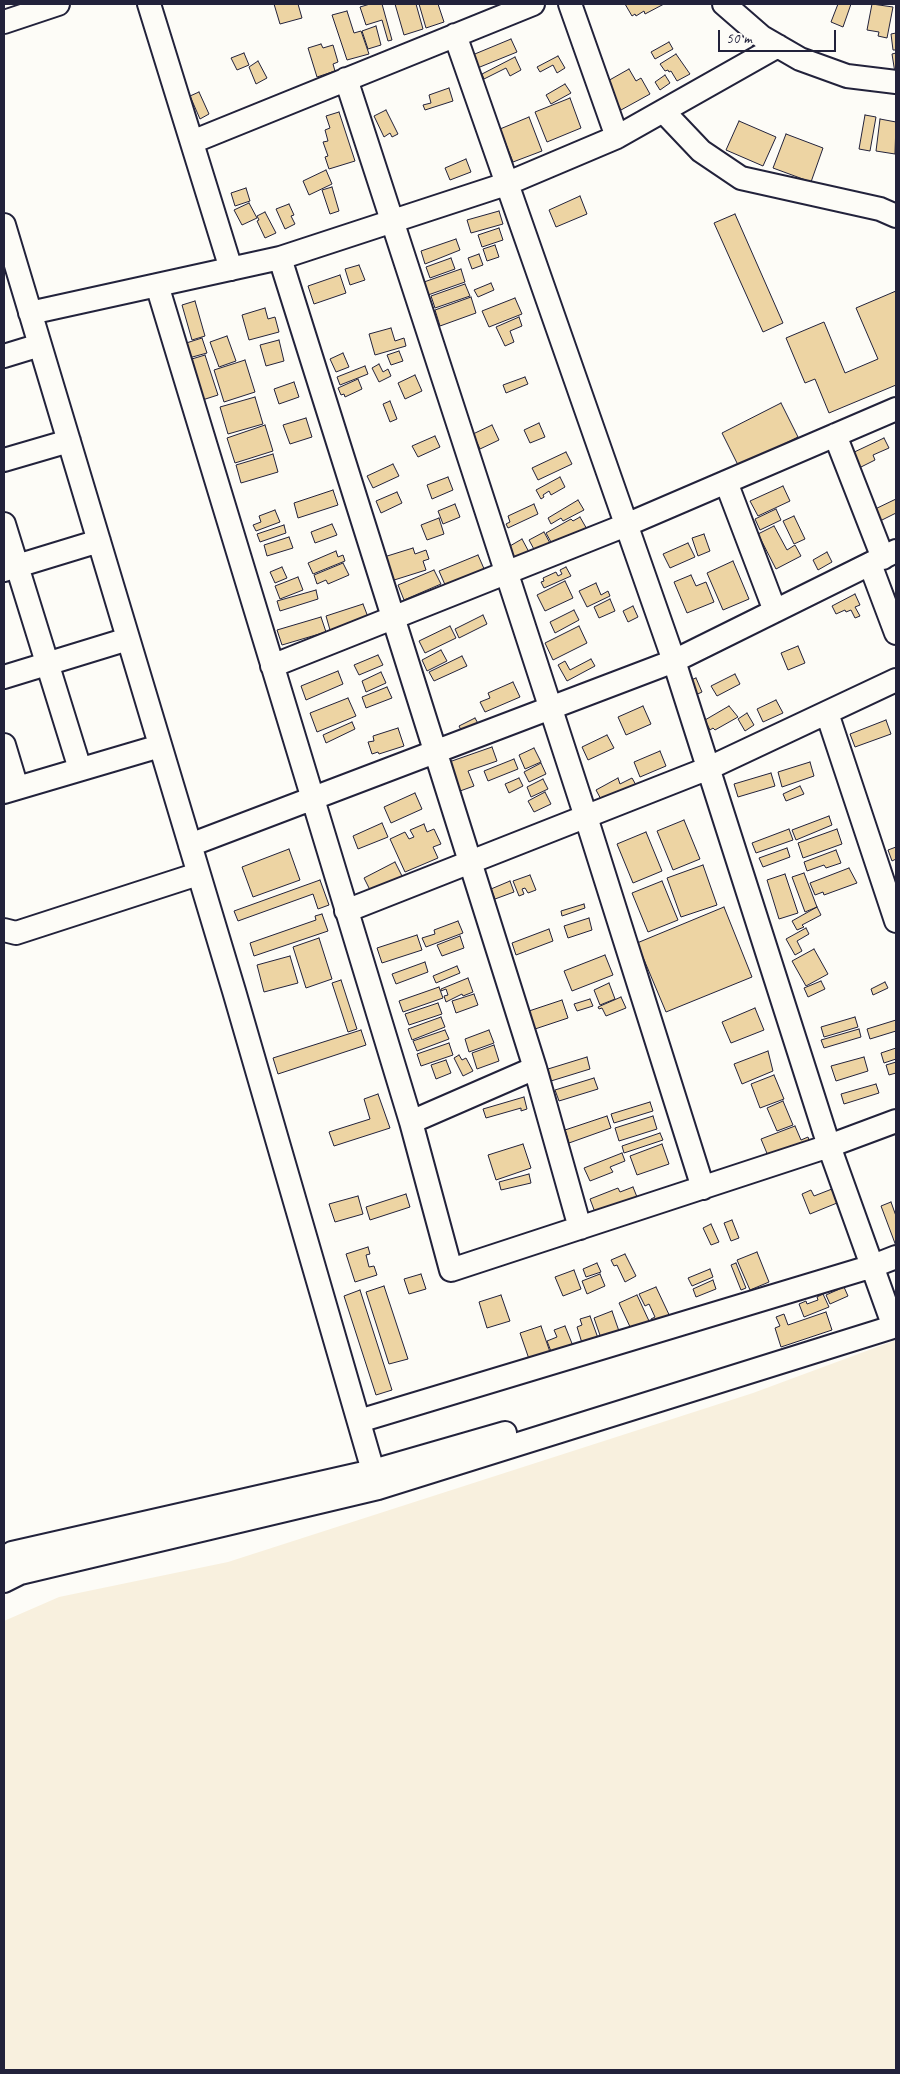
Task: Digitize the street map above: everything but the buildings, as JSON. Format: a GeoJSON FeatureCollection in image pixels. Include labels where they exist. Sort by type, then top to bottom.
{"type":"FeatureCollection","features":[{"type":"Feature","properties":{"kind":"street"},"geometry":{"type":"LineString","coordinates":[[4,22],[58,4]]}},
{"type":"Feature","properties":{"kind":"street"},"geometry":{"type":"LineString","coordinates":[[149,4],[231,269]]}},
{"type":"Feature","properties":{"kind":"street"},"geometry":{"type":"LineString","coordinates":[[192,142],[533,4]]}},
{"type":"Feature","properties":{"kind":"street"},"geometry":{"type":"LineString","coordinates":[[570,4],[617,137]]}},
{"type":"Feature","properties":{"kind":"street"},"geometry":{"type":"LineString","coordinates":[[724,4],[762,37],[800,59],[847,76],[896,82]]}},
{"type":"Feature","properties":{"kind":"street"},"geometry":{"type":"LineString","coordinates":[[4,1581],[20,1574],[376,1480],[894,1319],[829,1146],[674,661],[455,35]]}},
{"type":"Feature","properties":{"kind":"street"},"geometry":{"type":"LineString","coordinates":[[30,313],[280,258],[506,184],[617,137],[778,46]]}},
{"type":"Feature","properties":{"kind":"street"},"geometry":{"type":"LineString","coordinates":[[346,80],[551,708],[703,1188]]}},
{"type":"Feature","properties":{"kind":"street"},"geometry":{"type":"LineString","coordinates":[[663,111],[701,151],[740,178],[880,209],[896,216]]}},
{"type":"Feature","properties":{"kind":"street"},"geometry":{"type":"LineString","coordinates":[[4,225],[7,249],[30,313],[99,541],[376,1480]]}},
{"type":"Feature","properties":{"kind":"street"},"geometry":{"type":"LineString","coordinates":[[280,258],[535,1068],[580,1228]]}},
{"type":"Feature","properties":{"kind":"street"},"geometry":{"type":"LineString","coordinates":[[157,285],[410,1122],[451,1270],[829,1146],[896,1121]]}},
{"type":"Feature","properties":{"kind":"street"},"geometry":{"type":"LineString","coordinates":[[4,356],[40,345]]}},
{"type":"Feature","properties":{"kind":"street"},"geometry":{"type":"LineString","coordinates":[[272,666],[626,525],[896,409]]}},
{"type":"Feature","properties":{"kind":"street"},"geometry":{"type":"LineString","coordinates":[[835,435],[883,558],[896,633]]}},
{"type":"Feature","properties":{"kind":"street"},"geometry":{"type":"LineString","coordinates":[[4,460],[69,441]]}},
{"type":"Feature","properties":{"kind":"street"},"geometry":{"type":"LineString","coordinates":[[726,482],[775,611]]}},
{"type":"Feature","properties":{"kind":"street"},"geometry":{"type":"LineString","coordinates":[[4,524],[10,568],[47,664],[80,769]]}},
{"type":"Feature","properties":{"kind":"street"},"geometry":{"type":"LineString","coordinates":[[10,568],[99,541]]}},
{"type":"Feature","properties":{"kind":"street"},"geometry":{"type":"LineString","coordinates":[[190,845],[674,661],[883,558]]}},
{"type":"Feature","properties":{"kind":"street"},"geometry":{"type":"LineString","coordinates":[[4,677],[128,639]]}},
{"type":"Feature","properties":{"kind":"street"},"geometry":{"type":"LineString","coordinates":[[346,911],[709,768],[896,680]]}},
{"type":"Feature","properties":{"kind":"street"},"geometry":{"type":"LineString","coordinates":[[827,713],[896,921]]}},
{"type":"Feature","properties":{"kind":"street"},"geometry":{"type":"LineString","coordinates":[[4,745],[10,790],[160,746]]}},
{"type":"Feature","properties":{"kind":"street"},"geometry":{"type":"LineString","coordinates":[[4,930],[16,933],[198,874]]}},
{"type":"Feature","properties":{"kind":"street"},"geometry":{"type":"LineString","coordinates":[[410,1122],[535,1068]]}},
{"type":"Feature","properties":{"kind":"street"},"geometry":{"type":"LineString","coordinates":[[359,1421],[896,1258]]}},
{"type":"Feature","properties":{"kind":"street"},"geometry":{"type":"LineString","coordinates":[[4,1558],[22,1551],[376,1480]]}},
{"type":"Feature","properties":{"kind":"shaded area"},"geometry":{"type":"Polygon","coordinates":[[[896,1340],[896,2070],[4,2070],[4,1621],[59,1597],[228,1562],[753,1393],[896,1340]]]}}]}
